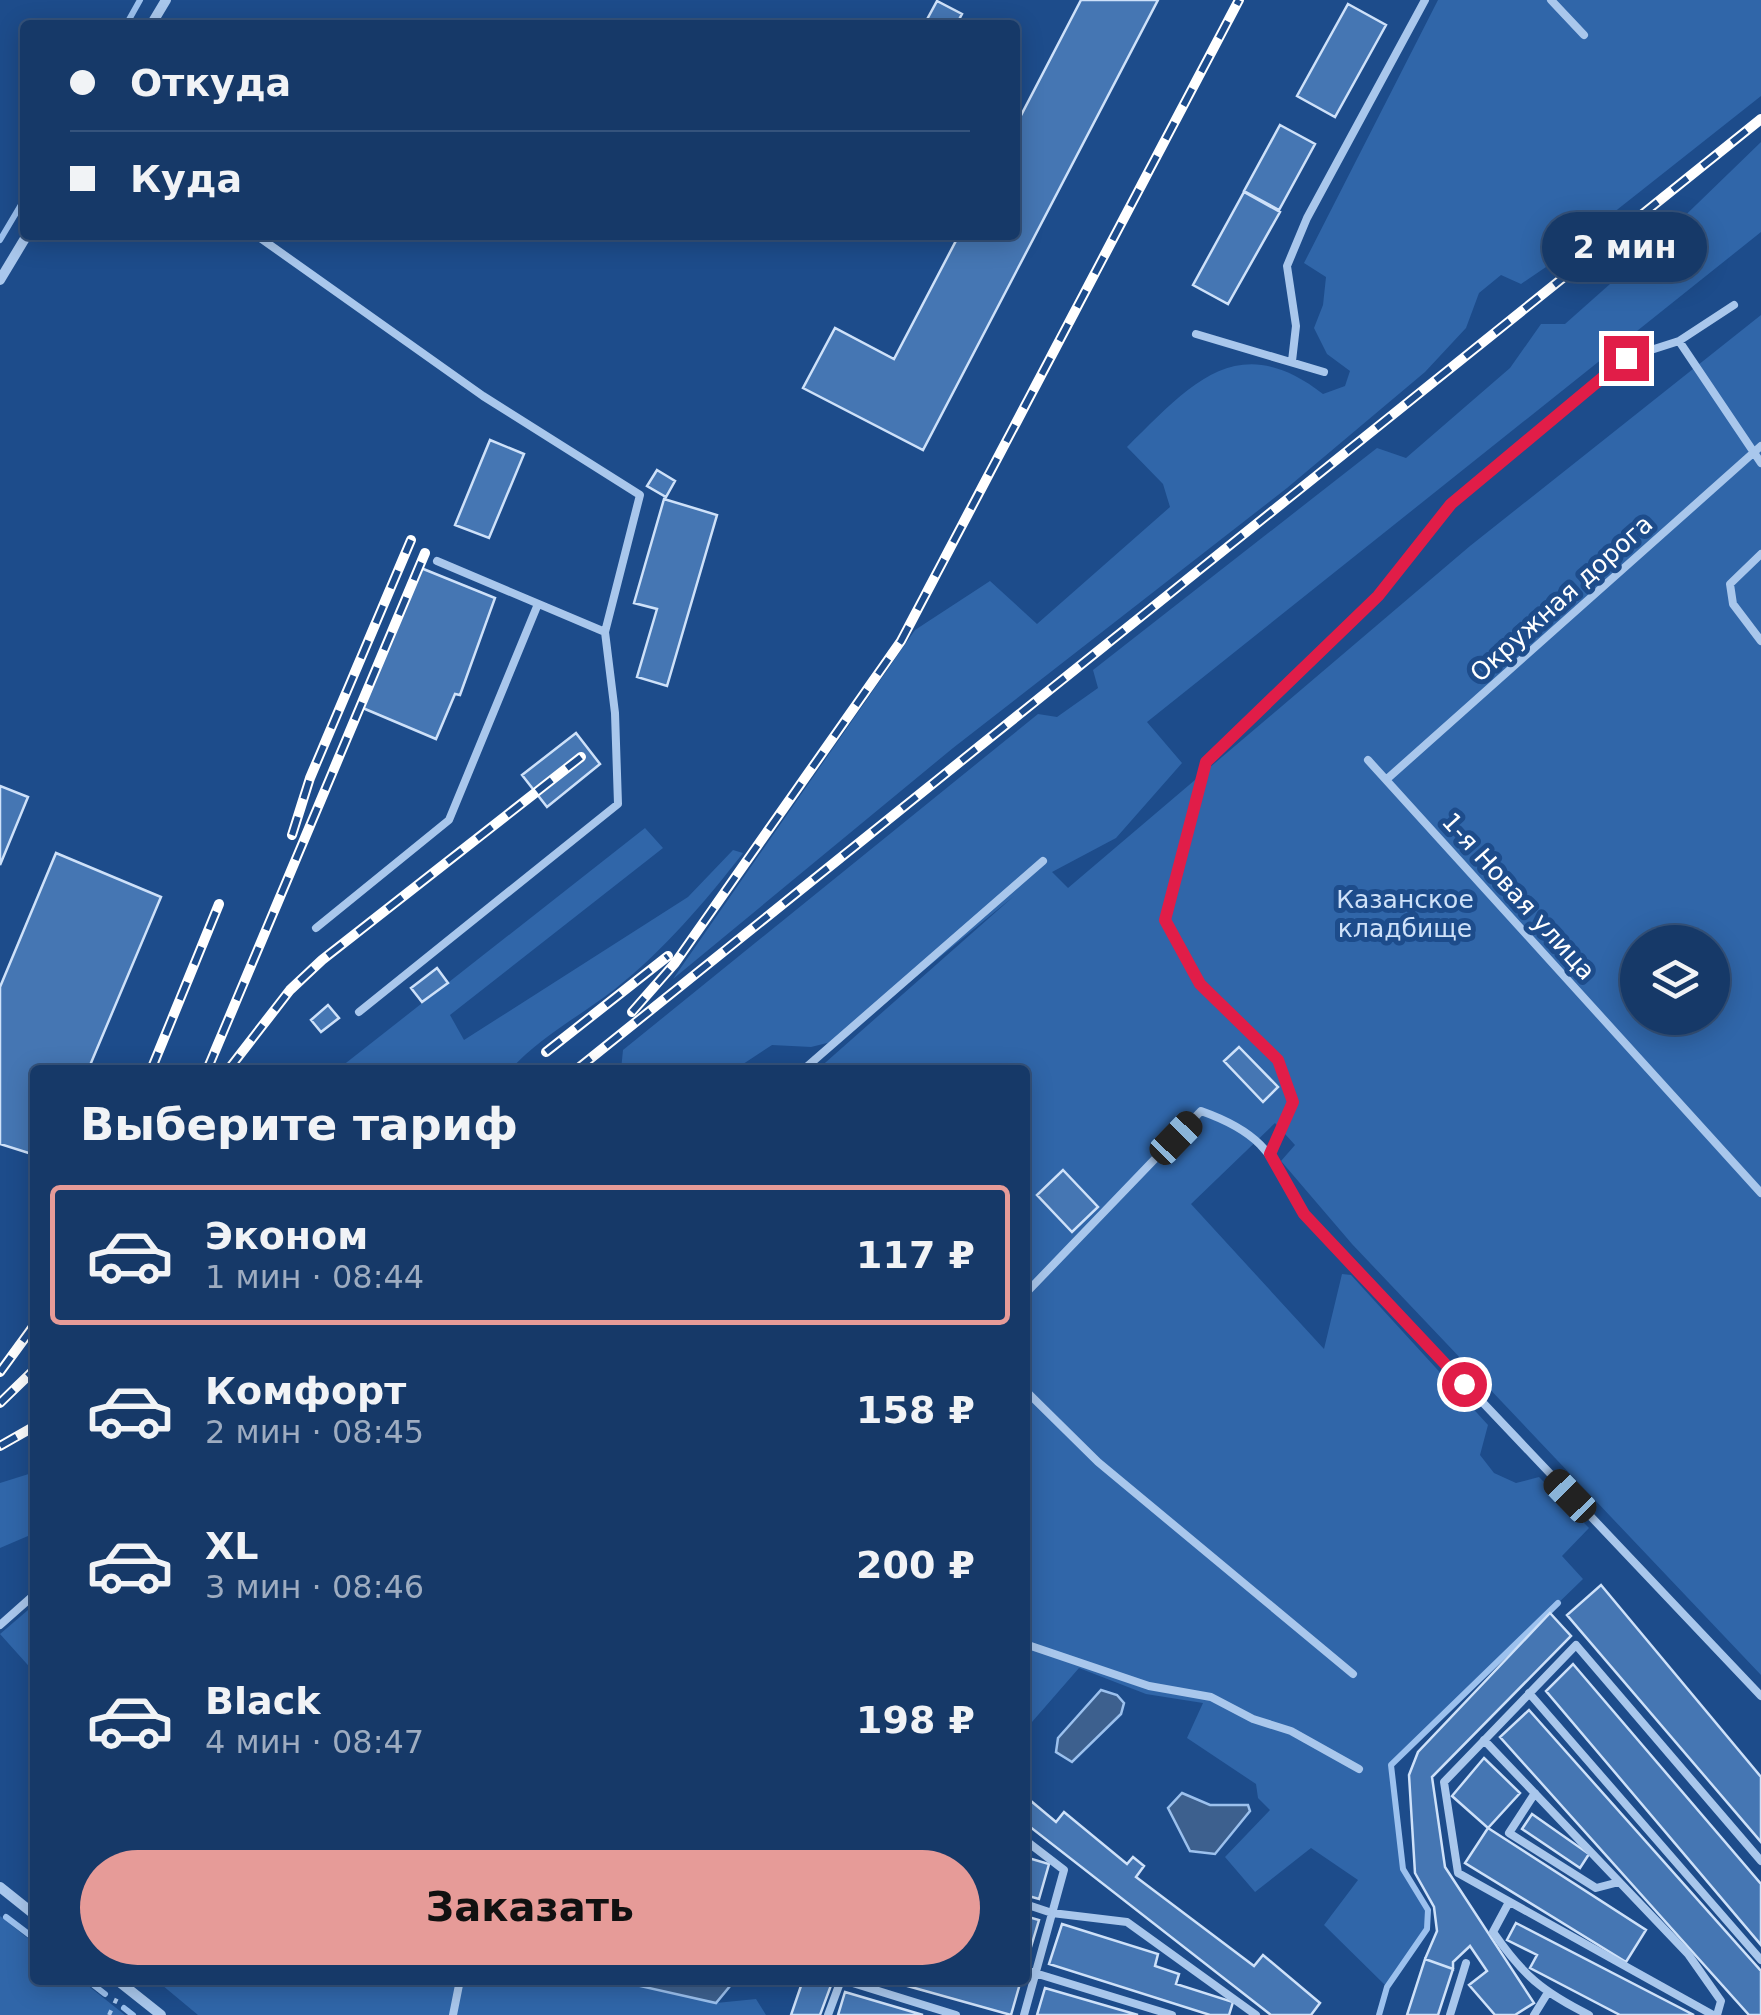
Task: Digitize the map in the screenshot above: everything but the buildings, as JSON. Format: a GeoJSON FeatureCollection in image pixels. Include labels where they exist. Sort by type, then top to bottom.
{"type":"FeatureCollection","features":[{"type":"Feature","properties":{"kind":"street"},"geometry":{"type":"LineString","coordinates":[[0,280],[24,240]]}},
{"type":"Feature","properties":{"kind":"street"},"geometry":{"type":"LineString","coordinates":[[0,1887],[30,1911]]}},
{"type":"Feature","properties":{"kind":"street"},"geometry":{"type":"LineString","coordinates":[[123,1985],[161,2015]]}},
{"type":"Feature","properties":{"kind":"lane"},"geometry":{"type":"LineString","coordinates":[[1292,362],[1296,326],[1287,266],[1307,218],[1424,0]]}},
{"type":"Feature","properties":{"kind":"lane"},"geometry":{"type":"LineString","coordinates":[[1551,0],[1584,36]]}},
{"type":"Feature","properties":{"kind":"lane"},"geometry":{"type":"LineString","coordinates":[[263,240],[483,396],[640,495],[605,632],[615,713],[618,804],[360,1012]]}},
{"type":"Feature","properties":{"kind":"lane"},"geometry":{"type":"LineString","coordinates":[[1270,1154],[1293,1102],[1278,1060],[1200,984],[1165,920],[1206,762],[1378,596],[1451,504],[1626,358],[1679,341],[1734,305]]}},
{"type":"Feature","properties":{"kind":"lane"},"geometry":{"type":"LineString","coordinates":[[1196,334],[1324,372]]}},
{"type":"Feature","properties":{"kind":"lane"},"geometry":{"type":"LineString","coordinates":[[1679,341],[1757,449],[1761,463]]}},
{"type":"Feature","properties":{"kind":"lane","name":"Окружная дорога"},"geometry":{"type":"LineString","coordinates":[[1387,779],[1757,449]]}},
{"type":"Feature","properties":{"kind":"lane"},"geometry":{"type":"LineString","coordinates":[[1761,554],[1730,584],[1733,604],[1761,642]]}},
{"type":"Feature","properties":{"kind":"lane"},"geometry":{"type":"LineString","coordinates":[[437,561],[605,632]]}},
{"type":"Feature","properties":{"kind":"lane"},"geometry":{"type":"LineString","coordinates":[[316,928],[449,820],[538,604]]}},
{"type":"Feature","properties":{"kind":"lane","name":"1-я Новая улица"},"geometry":{"type":"LineString","coordinates":[[1368,760],[1761,1192]]}},
{"type":"Feature","properties":{"kind":"lane"},"geometry":{"type":"LineString","coordinates":[[810,1065],[1044,861]]}},
{"type":"Feature","properties":{"kind":"lane"},"geometry":{"type":"LineString","coordinates":[[1030,1289],[1200,1111],[1238,1124],[1270,1154],[1317,1229],[1761,1696]]}},
{"type":"Feature","properties":{"kind":"lane"},"geometry":{"type":"LineString","coordinates":[[1030,1395],[1098,1462],[1353,1674]]}},
{"type":"Feature","properties":{"kind":"lane"},"geometry":{"type":"LineString","coordinates":[[0,1624],[30,1598]]}},
{"type":"Feature","properties":{"kind":"lane"},"geometry":{"type":"LineString","coordinates":[[1484,1740],[1688,1954],[1721,2001],[1715,2015],[1458,1873],[1444,1782],[1484,1740],[1529,1693],[1576,1645],[1761,1861]]}},
{"type":"Feature","properties":{"kind":"lane"},"geometry":{"type":"LineString","coordinates":[[1030,1646],[1149,1686],[1211,1697],[1253,1719],[1291,1731],[1359,1769]]}},
{"type":"Feature","properties":{"kind":"lane"},"geometry":{"type":"LineString","coordinates":[[1529,1693],[1761,1960]]}},
{"type":"Feature","properties":{"kind":"lane"},"geometry":{"type":"LineString","coordinates":[[1536,1793],[1509,1833],[1596,1888],[1620,1882]]}},
{"type":"Feature","properties":{"kind":"lane"},"geometry":{"type":"LineString","coordinates":[[1024,2015],[1064,1870],[1030,1844]]}},
{"type":"Feature","properties":{"kind":"lane"},"geometry":{"type":"LineString","coordinates":[[1508,1904],[1492,1932],[1522,1974],[1546,1994],[1589,2015]]}},
{"type":"Feature","properties":{"kind":"lane"},"geometry":{"type":"LineString","coordinates":[[1030,1906],[1052,1913],[1127,1922],[1256,2015]]}},
{"type":"Feature","properties":{"kind":"lane"},"geometry":{"type":"LineString","coordinates":[[1451,2015],[1466,1963]]}},
{"type":"Feature","properties":{"kind":"lane"},"geometry":{"type":"LineString","coordinates":[[1030,1972],[1172,2015]]}},
{"type":"Feature","properties":{"kind":"lane"},"geometry":{"type":"LineString","coordinates":[[453,2015],[459,1985]]}},
{"type":"Feature","properties":{"kind":"lane"},"geometry":{"type":"LineString","coordinates":[[828,2015],[840,1985]]}},
{"type":"Feature","properties":{"kind":"lane"},"geometry":{"type":"LineString","coordinates":[[858,1985],[956,2015]]}},
{"type":"Feature","properties":{"kind":"lane"},"geometry":{"type":"LineString","coordinates":[[1534,2015],[1546,1994]]}},
{"type":"Feature","properties":{"kind":"green space"},"geometry":{"type":"Polygon","coordinates":[[[1438,0],[1761,0],[1761,96],[1613,213],[1572,215],[1541,247],[1546,267],[1521,284],[1501,275],[1479,293],[1466,328],[1425,372],[1287,488],[953,748],[673,979],[915,630],[990,581],[1037,624],[1170,507],[1163,484],[1127,447],[1172,404],[1216,372],[1240,365],[1265,365],[1292,375],[1323,394],[1345,386],[1350,371],[1327,354],[1314,328],[1323,305],[1326,277],[1304,263],[1438,0]]]}},
{"type":"Feature","properties":{"kind":"green space","name":"Казанское кладбище"},"geometry":{"type":"Polygon","coordinates":[[[1761,142],[1761,232],[1147,722],[1182,763],[1116,838],[1052,872],[1068,888],[1470,546],[1761,315],[1761,1675],[1352,1244],[1281,1161],[1295,1145],[1275,1123],[1191,1204],[1324,1349],[1342,1274],[1351,1275],[1488,1425],[1480,1455],[1494,1473],[1516,1483],[1539,1477],[1589,1528],[1562,1556],[1583,1579],[1391,1765],[1403,1869],[1428,1910],[1427,1929],[1387,1987],[1324,1925],[1358,1880],[1311,1848],[1255,1892],[1225,1857],[1270,1810],[1258,1798],[1256,1784],[1187,1738],[1203,1703],[1146,1694],[1079,1668],[1030,1724],[1030,1065],[823,1065],[1014,896],[839,1040],[811,1047],[772,1045],[742,1065],[622,1065],[623,1050],[1038,714],[1057,717],[1098,688],[1093,670],[1377,448],[1406,458],[1510,368],[1541,324],[1565,324],[1610,284],[1606,267],[1647,235],[1665,235],[1761,142]]]}},
{"type":"Feature","properties":{"kind":"green space"},"geometry":{"type":"Polygon","coordinates":[[[645,828],[663,848],[450,1015],[464,1040],[688,897],[733,850],[743,853],[650,958],[515,1065],[343,1065],[645,828]]]}},
{"type":"Feature","properties":{"kind":"green space"},"geometry":{"type":"Polygon","coordinates":[[[30,1474],[30,1535],[0,1548],[0,1483],[30,1474]]]}},
{"type":"Feature","properties":{"kind":"green space"},"geometry":{"type":"Polygon","coordinates":[[[30,1608],[30,1667],[0,1634],[30,1608]]]}},
{"type":"Feature","properties":{"kind":"green space"},"geometry":{"type":"Polygon","coordinates":[[[0,1916],[30,1940],[30,1985],[87,1985],[125,2015],[0,2015],[0,1916]]]}},
{"type":"Feature","properties":{"kind":"green space"},"geometry":{"type":"Polygon","coordinates":[[[162,1985],[651,1985],[716,2003],[756,1999],[766,2015],[198,2015],[162,1985]]]}},
{"type":"Feature","properties":{"kind":"shaded area"},"geometry":{"type":"Polygon","coordinates":[[[1101,1690],[1117,1695],[1124,1703],[1121,1714],[1072,1762],[1056,1752],[1058,1738],[1101,1690]]]}},
{"type":"Feature","properties":{"kind":"shaded area"},"geometry":{"type":"Polygon","coordinates":[[[1182,1793],[1210,1805],[1248,1805],[1250,1811],[1215,1854],[1190,1851],[1168,1808],[1182,1793]]]}},
{"type":"Feature","properties":{"kind":"shaded area"},"geometry":{"type":"Polygon","coordinates":[[[635,1985],[731,1985],[716,2003],[635,1985]]]}},
{"type":"Feature","properties":{"kind":"waterway"},"geometry":{"type":"LineString","coordinates":[[129,20],[140,0]]}},
{"type":"Feature","properties":{"kind":"waterway"},"geometry":{"type":"LineString","coordinates":[[0,240],[20,206]]}},
{"type":"Feature","properties":{"kind":"waterway"},"geometry":{"type":"LineString","coordinates":[[1379,2015],[1387,1987],[1427,1929],[1428,1910],[1403,1869],[1391,1765],[1558,1603]]}},
{"type":"Feature","properties":{"kind":"waterway"},"geometry":{"type":"LineString","coordinates":[[6,1917],[30,1935]]}},
{"type":"Feature","properties":{"kind":"waterway"},"geometry":{"type":"LineString","coordinates":[[93,1985],[105,1994]]}},
{"type":"Feature","properties":{"kind":"waterway"},"geometry":{"type":"LineString","coordinates":[[124,2008],[133,2015]]}},
{"type":"Feature","properties":{"kind":"railway"},"geometry":{"type":"LineString","coordinates":[[632,1012],[675,963],[901,641],[1239,0]]}},
{"type":"Feature","properties":{"kind":"railway"},"geometry":{"type":"LineString","coordinates":[[582,1065],[1761,119]]}},
{"type":"Feature","properties":{"kind":"railway"},"geometry":{"type":"LineString","coordinates":[[292,835],[310,778],[411,540]]}},
{"type":"Feature","properties":{"kind":"railway"},"geometry":{"type":"LineString","coordinates":[[209,1065],[425,553]]}},
{"type":"Feature","properties":{"kind":"railway"},"geometry":{"type":"LineString","coordinates":[[232,1065],[290,990],[322,960],[581,757]]}},
{"type":"Feature","properties":{"kind":"railway"},"geometry":{"type":"LineString","coordinates":[[153,1065],[219,904]]}},
{"type":"Feature","properties":{"kind":"railway"},"geometry":{"type":"LineString","coordinates":[[546,1052],[668,956]]}},
{"type":"Feature","properties":{"kind":"railway"},"geometry":{"type":"LineString","coordinates":[[0,1372],[30,1331]]}},
{"type":"Feature","properties":{"kind":"railway"},"geometry":{"type":"LineString","coordinates":[[0,1403],[30,1374]]}},
{"type":"Feature","properties":{"kind":"railway"},"geometry":{"type":"LineString","coordinates":[[0,1446],[30,1429]]}},
{"type":"Feature","properties":{"kind":"route"},"geometry":{"type":"LineString","coordinates":[[1464,1384],[1304,1214],[1270,1154],[1293,1102],[1278,1060],[1200,984],[1165,920],[1206,762],[1378,596],[1451,504],[1626,358]]}}]}
